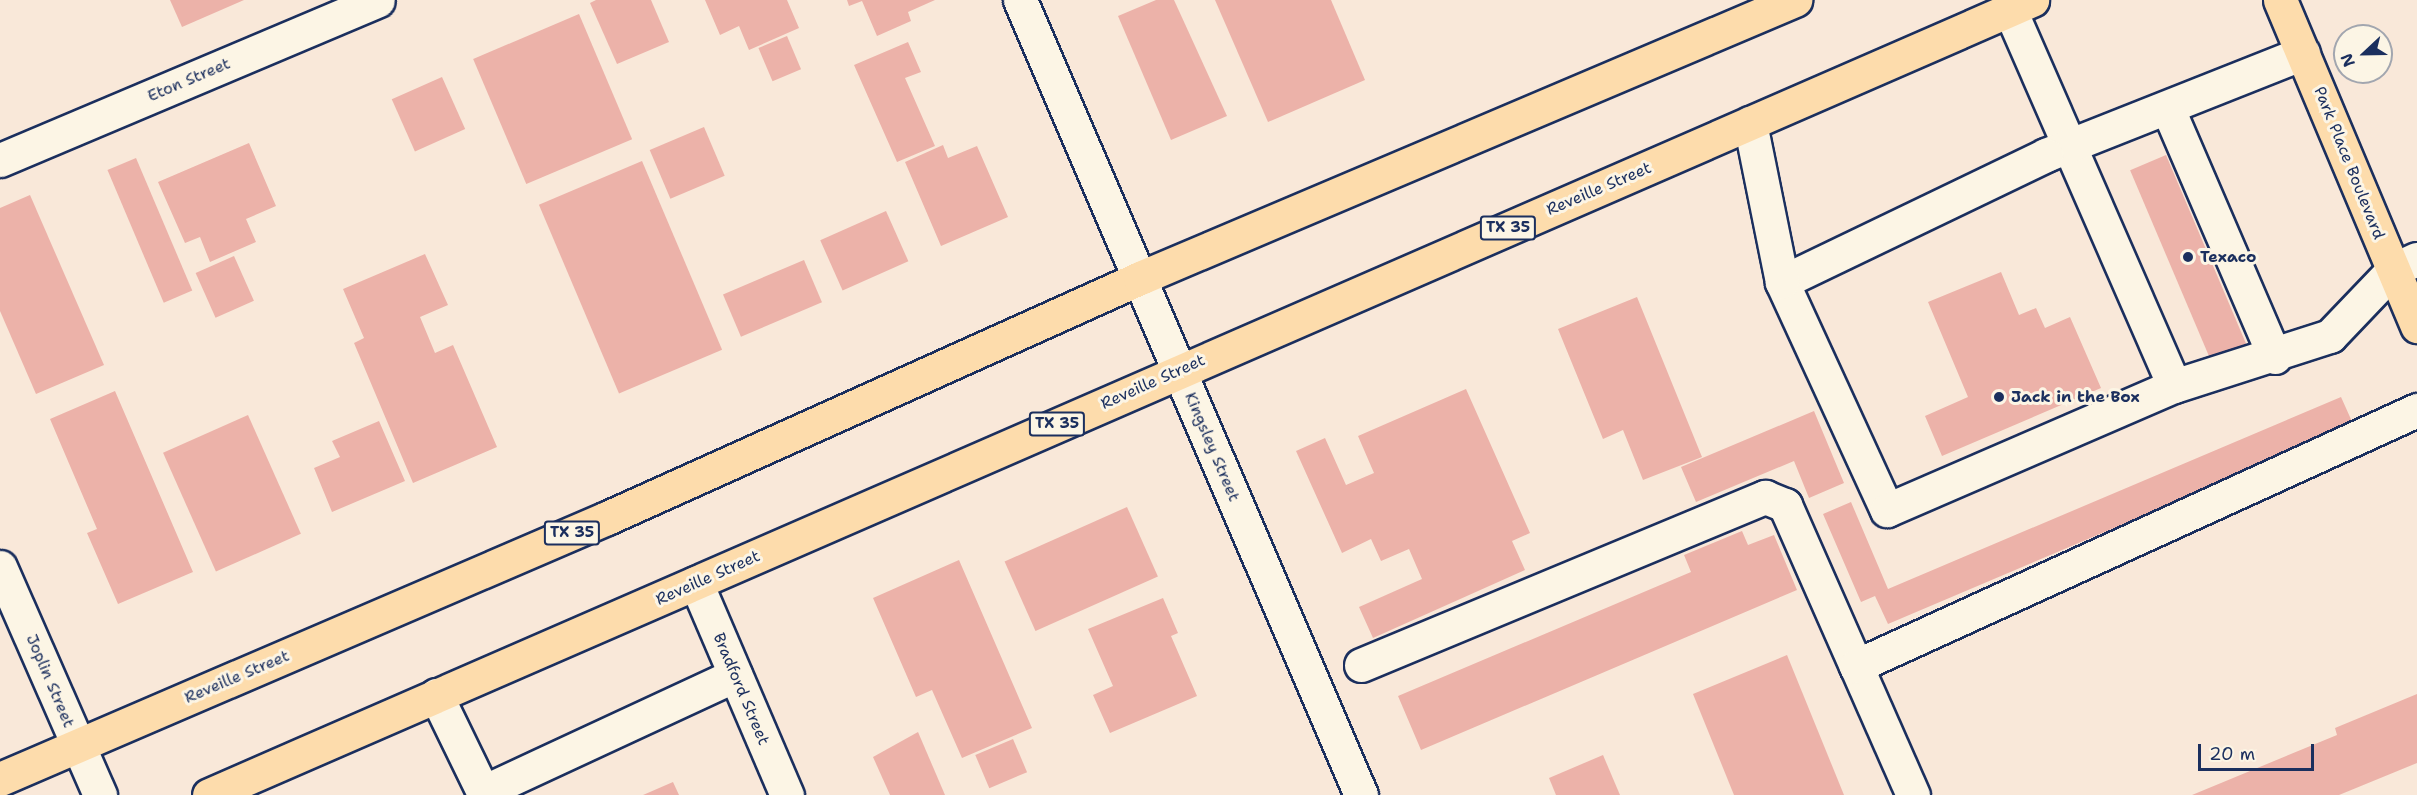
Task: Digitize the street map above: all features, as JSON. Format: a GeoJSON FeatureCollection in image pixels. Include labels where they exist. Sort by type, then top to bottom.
{"type":"FeatureCollection","features":[{"type":"Feature","properties":{"kind":"main road","name":"Reveille Street"},"geometry":{"type":"LineString","coordinates":[[0,779],[607,518],[1140,278],[1795,0]]}},
{"type":"Feature","properties":{"kind":"main road","name":"Park Place Boulevard"},"geometry":{"type":"LineString","coordinates":[[2280,0],[2303,53],[2405,265],[2417,326]]}},
{"type":"Feature","properties":{"kind":"main road","name":"Reveille Street"},"geometry":{"type":"LineString","coordinates":[[220,793],[436,695],[696,584],[1180,370],[2021,5]]}},
{"type":"Feature","properties":{"kind":"street","name":"Eton Street"},"geometry":{"type":"LineString","coordinates":[[0,160],[378,0]]}},
{"type":"Feature","properties":{"kind":"street","name":"Kingsley Street"},"geometry":{"type":"LineString","coordinates":[[1020,0],[1360,795]]}},
{"type":"Feature","properties":{"kind":"street"},"geometry":{"type":"LineString","coordinates":[[2021,5],[2069,147],[2174,386]]}},
{"type":"Feature","properties":{"kind":"street"},"geometry":{"type":"LineString","coordinates":[[1782,282],[2069,147],[2303,53]]}},
{"type":"Feature","properties":{"kind":"street"},"geometry":{"type":"LineString","coordinates":[[2168,109],[2275,357]]}},
{"type":"Feature","properties":{"kind":"street"},"geometry":{"type":"LineString","coordinates":[[1750,123],[1782,282],[1887,510],[2174,386],[2275,357],[2330,336],[2405,265]]}},
{"type":"Feature","properties":{"kind":"street"},"geometry":{"type":"LineString","coordinates":[[1856,666],[2417,410]]}},
{"type":"Feature","properties":{"kind":"street"},"geometry":{"type":"LineString","coordinates":[[1361,665],[1765,497],[1785,505],[1912,795]]}},
{"type":"Feature","properties":{"kind":"street","name":"Joplin Street"},"geometry":{"type":"LineString","coordinates":[[0,567],[100,795]]}},
{"type":"Feature","properties":{"kind":"street","name":"Bradford Street"},"geometry":{"type":"LineString","coordinates":[[696,584],[787,795]]}},
{"type":"Feature","properties":{"kind":"street"},"geometry":{"type":"LineString","coordinates":[[436,695],[483,792],[735,675]]}},
{"type":"Feature","properties":{"kind":"building"},"geometry":{"type":"Polygon","coordinates":[[[170,0],[244,0],[182,27],[170,0]]]}},
{"type":"Feature","properties":{"kind":"building"},"geometry":{"type":"Polygon","coordinates":[[[596,0],[651,0],[669,42],[617,64],[590,3],[596,0]]]}},
{"type":"Feature","properties":{"kind":"building"},"geometry":{"type":"Polygon","coordinates":[[[705,0],[787,0],[799,28],[749,50],[739,26],[720,35],[705,0]]]}},
{"type":"Feature","properties":{"kind":"building"},"geometry":{"type":"Polygon","coordinates":[[[847,0],[935,0],[908,12],[911,21],[877,36],[862,1],[849,6],[847,0]]]}},
{"type":"Feature","properties":{"kind":"building"},"geometry":{"type":"Polygon","coordinates":[[[1156,0],[1174,0],[1227,116],[1171,140],[1118,16],[1156,0]]]}},
{"type":"Feature","properties":{"kind":"building"},"geometry":{"type":"Polygon","coordinates":[[[1215,0],[1331,0],[1365,80],[1268,122],[1215,0]]]}},
{"type":"Feature","properties":{"kind":"building"},"geometry":{"type":"Polygon","coordinates":[[[579,14],[632,139],[526,184],[473,59],[579,14]]]}},
{"type":"Feature","properties":{"kind":"building"},"geometry":{"type":"Polygon","coordinates":[[[787,36],[801,69],[773,81],[758,48],[787,36]]]}},
{"type":"Feature","properties":{"kind":"building"},"geometry":{"type":"Polygon","coordinates":[[[908,42],[921,72],[905,78],[935,146],[897,162],[854,65],[908,42]]]}},
{"type":"Feature","properties":{"kind":"building"},"geometry":{"type":"Polygon","coordinates":[[[442,77],[465,129],[415,151],[392,99],[442,77]]]}},
{"type":"Feature","properties":{"kind":"building"},"geometry":{"type":"Polygon","coordinates":[[[704,127],[725,176],[670,199],[650,150],[704,127]]]}},
{"type":"Feature","properties":{"kind":"building"},"geometry":{"type":"Polygon","coordinates":[[[249,143],[276,206],[246,219],[256,242],[210,262],[200,237],[185,243],[158,182],[249,143]]]}},
{"type":"Feature","properties":{"kind":"building"},"geometry":{"type":"Polygon","coordinates":[[[943,145],[948,158],[977,146],[1008,217],[941,246],[905,162],[943,145]]]}},
{"type":"Feature","properties":{"kind":"building","name":"Texaco"},"geometry":{"type":"Polygon","coordinates":[[[2166,155],[2246,344],[2210,359],[2130,170],[2166,155]]]}},
{"type":"Feature","properties":{"kind":"building"},"geometry":{"type":"Polygon","coordinates":[[[136,158],[192,291],[164,303],[107,170],[136,158]]]}},
{"type":"Feature","properties":{"kind":"building"},"geometry":{"type":"Polygon","coordinates":[[[642,161],[722,350],[619,393],[539,205],[642,161]]]}},
{"type":"Feature","properties":{"kind":"building"},"geometry":{"type":"Polygon","coordinates":[[[30,195],[104,365],[36,394],[0,311],[0,208],[30,195]]]}},
{"type":"Feature","properties":{"kind":"building"},"geometry":{"type":"Polygon","coordinates":[[[886,211],[908,261],[843,291],[820,240],[886,211]]]}},
{"type":"Feature","properties":{"kind":"building"},"geometry":{"type":"Polygon","coordinates":[[[425,254],[448,305],[420,317],[435,353],[453,345],[497,447],[413,483],[354,343],[364,338],[343,289],[425,254]]]}},
{"type":"Feature","properties":{"kind":"building"},"geometry":{"type":"Polygon","coordinates":[[[234,256],[254,301],[216,318],[196,273],[234,256]]]}},
{"type":"Feature","properties":{"kind":"building"},"geometry":{"type":"Polygon","coordinates":[[[804,260],[822,302],[741,337],[723,294],[804,260]]]}},
{"type":"Feature","properties":{"kind":"building"},"geometry":{"type":"Polygon","coordinates":[[[2001,272],[2019,315],[2036,308],[2045,328],[2070,317],[2101,388],[1942,456],[1925,416],[1968,397],[1928,302],[2001,272]]]}},
{"type":"Feature","properties":{"kind":"building"},"geometry":{"type":"Polygon","coordinates":[[[1637,297],[1702,457],[1643,480],[1623,430],[1603,439],[1558,329],[1637,297]]]}},
{"type":"Feature","properties":{"kind":"building"},"geometry":{"type":"Polygon","coordinates":[[[1466,389],[1530,533],[1512,541],[1525,570],[1373,638],[1359,607],[1422,579],[1409,549],[1381,561],[1371,539],[1342,553],[1296,451],[1325,438],[1346,485],[1374,473],[1358,436],[1466,389]]]}},
{"type":"Feature","properties":{"kind":"building"},"geometry":{"type":"Polygon","coordinates":[[[115,391],[193,572],[118,604],[87,533],[97,529],[50,419],[115,391]]]}},
{"type":"Feature","properties":{"kind":"building"},"geometry":{"type":"Polygon","coordinates":[[[2341,397],[2354,426],[1888,624],[1875,596],[1861,602],[1823,514],[1851,502],[1888,589],[2341,397]]]}},
{"type":"Feature","properties":{"kind":"building"},"geometry":{"type":"Polygon","coordinates":[[[1814,411],[1844,483],[1809,498],[1794,461],[1696,502],[1681,467],[1814,411]]]}},
{"type":"Feature","properties":{"kind":"building"},"geometry":{"type":"Polygon","coordinates":[[[248,415],[301,534],[216,572],[163,453],[248,415]]]}},
{"type":"Feature","properties":{"kind":"building"},"geometry":{"type":"Polygon","coordinates":[[[379,421],[405,481],[332,512],[314,468],[340,457],[332,441],[379,421]]]}},
{"type":"Feature","properties":{"kind":"building"},"geometry":{"type":"Polygon","coordinates":[[[1127,507],[1158,576],[1035,631],[1005,562],[1127,507]]]}},
{"type":"Feature","properties":{"kind":"building"},"geometry":{"type":"Polygon","coordinates":[[[1742,531],[1748,545],[1774,535],[1797,590],[1421,750],[1398,696],[1691,572],[1684,555],[1742,531]]]}},
{"type":"Feature","properties":{"kind":"building"},"geometry":{"type":"Polygon","coordinates":[[[959,560],[1032,728],[962,758],[932,690],[916,697],[873,598],[959,560]]]}},
{"type":"Feature","properties":{"kind":"building"},"geometry":{"type":"Polygon","coordinates":[[[1163,598],[1178,633],[1171,636],[1197,696],[1110,733],[1093,695],[1113,686],[1088,629],[1163,598]]]}},
{"type":"Feature","properties":{"kind":"building"},"geometry":{"type":"Polygon","coordinates":[[[1787,655],[1844,795],[1734,795],[1693,694],[1787,655]]]}},
{"type":"Feature","properties":{"kind":"building"},"geometry":{"type":"Polygon","coordinates":[[[2417,694],[2417,763],[2339,795],[2192,795],[2337,735],[2335,728],[2417,694]]]}},
{"type":"Feature","properties":{"kind":"building"},"geometry":{"type":"Polygon","coordinates":[[[918,732],[945,795],[890,795],[873,757],[918,732]]]}},
{"type":"Feature","properties":{"kind":"building"},"geometry":{"type":"Polygon","coordinates":[[[1013,739],[1027,772],[989,788],[975,755],[1013,739]]]}},
{"type":"Feature","properties":{"kind":"building"},"geometry":{"type":"Polygon","coordinates":[[[1603,755],[1620,795],[1556,795],[1549,778],[1603,755]]]}},
{"type":"Feature","properties":{"kind":"building"},"geometry":{"type":"Polygon","coordinates":[[[673,782],[679,795],[643,795],[673,782]]]}},
{"type":"Feature","properties":{"kind":"place","name":"Texaco"},"geometry":{"type":"Point","coordinates":[2188,257]}},
{"type":"Feature","properties":{"kind":"place","name":"Jack in the Box"},"geometry":{"type":"Point","coordinates":[1999,397]}}]}
